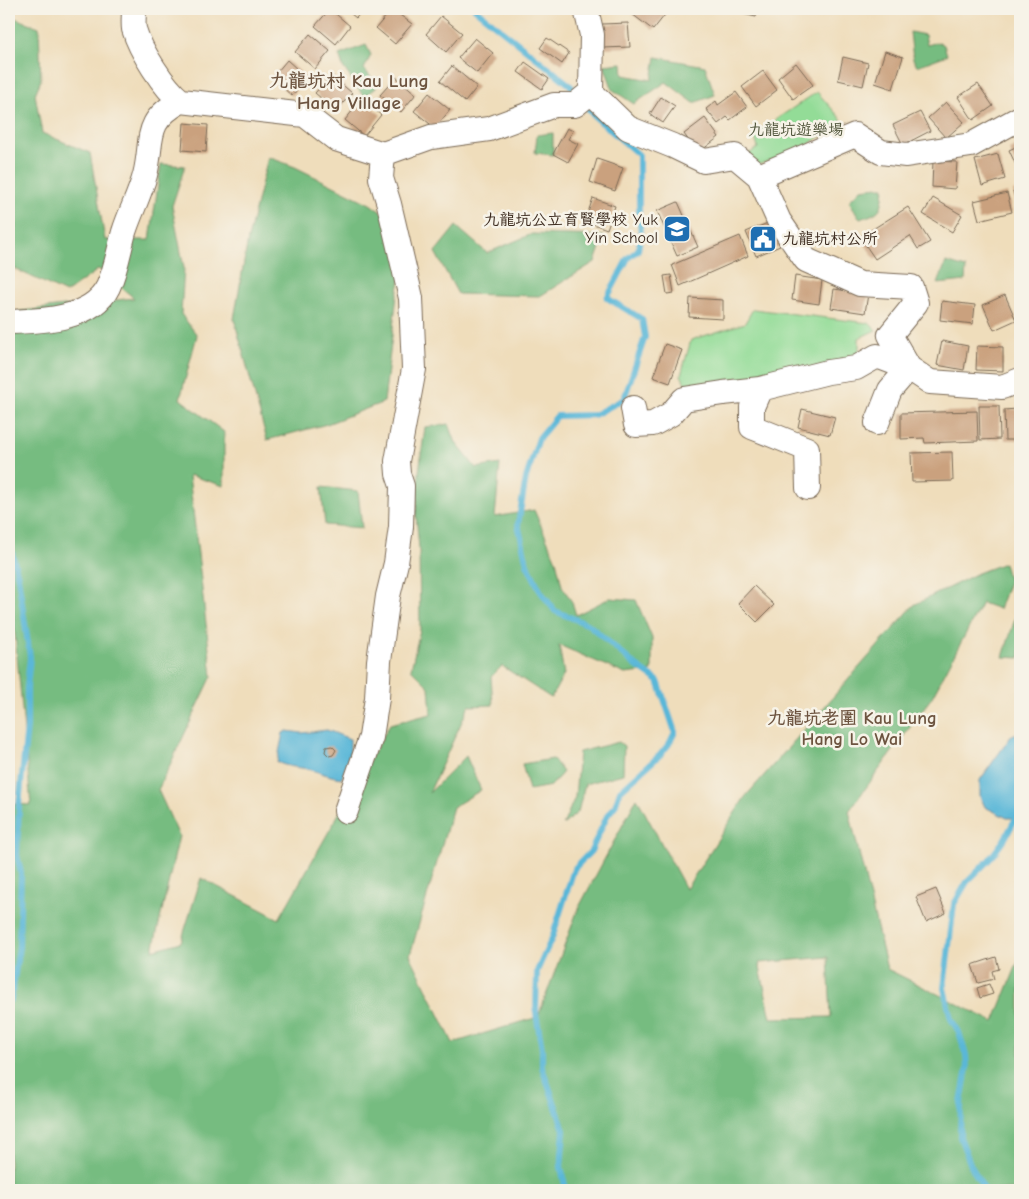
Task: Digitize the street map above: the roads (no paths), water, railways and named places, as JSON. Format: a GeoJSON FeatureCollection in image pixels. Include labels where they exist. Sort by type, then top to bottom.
{"type":"FeatureCollection","features":[{"type":"Feature","properties":{"kind":"street"},"geometry":{"type":"LineString","coordinates":[[134,9],[134,28],[151,66],[174,96],[181,102]]}},
{"type":"Feature","properties":{"kind":"street"},"geometry":{"type":"LineString","coordinates":[[586,9],[592,35],[591,92],[628,128],[704,161],[735,156],[759,176],[779,221],[806,260],[860,284],[911,287],[916,304],[890,335],[909,368]]}},
{"type":"Feature","properties":{"kind":"street"},"geometry":{"type":"LineString","coordinates":[[9,322],[51,319],[72,314],[92,306],[107,288],[124,232],[145,174],[150,139],[157,119],[170,107],[181,102],[305,115],[336,139],[383,154],[430,137],[489,129],[554,105],[575,105],[591,92]]}},
{"type":"Feature","properties":{"kind":"street"},"geometry":{"type":"LineString","coordinates":[[759,176],[855,136],[881,152],[906,155],[971,145],[1020,118]]}},
{"type":"Feature","properties":{"kind":"street"},"geometry":{"type":"LineString","coordinates":[[346,811],[371,737],[377,698],[379,661],[388,596],[402,527],[402,486],[398,474],[397,461],[414,369],[411,298],[381,178],[383,154]]}},
{"type":"Feature","properties":{"kind":"street"},"geometry":{"type":"LineString","coordinates":[[633,408],[636,425],[653,424],[671,414],[684,399],[723,392],[760,389],[828,372],[856,368],[877,356],[909,368],[930,382],[1002,387],[1020,380]]}},
{"type":"Feature","properties":{"kind":"street"},"geometry":{"type":"LineString","coordinates":[[877,423],[890,390],[909,368]]}},
{"type":"Feature","properties":{"kind":"street"},"geometry":{"type":"LineString","coordinates":[[760,389],[752,407],[752,427],[807,449],[808,488]]}},
{"type":"Feature","properties":{"kind":"water"},"geometry":{"type":"Polygon","coordinates":[[[327,730],[350,739],[350,751],[342,778],[277,762],[283,733],[287,731],[302,733],[327,730]]]}},
{"type":"Feature","properties":{"kind":"water"},"geometry":{"type":"Polygon","coordinates":[[[1020,732],[1020,813],[1016,818],[1007,818],[985,807],[980,796],[980,780],[1012,735],[1020,732]]]}},
{"type":"Feature","properties":{"kind":"waterway"},"geometry":{"type":"LineString","coordinates":[[475,9],[570,85],[593,115],[639,155],[639,216],[641,233],[638,250],[628,258],[607,298],[642,319],[645,337],[624,399],[594,415],[557,416],[539,438],[526,478],[518,524],[527,564],[541,592],[555,611],[589,625],[635,665],[658,681],[675,732],[669,744],[660,755],[620,791],[615,806],[607,816],[591,851],[574,869],[552,938],[537,971],[536,1013],[542,1049],[542,1067],[564,1130],[561,1167],[566,1190]]}},
{"type":"Feature","properties":{"kind":"waterway"},"geometry":{"type":"LineString","coordinates":[[9,472],[11,478],[9,494]]}},
{"type":"Feature","properties":{"kind":"waterway"},"geometry":{"type":"LineString","coordinates":[[9,541],[18,577],[30,657],[27,687],[27,727],[19,805],[17,855],[21,873],[19,947],[11,999],[9,1001]]}},
{"type":"Feature","properties":{"kind":"waterway"},"geometry":{"type":"LineString","coordinates":[[985,1190],[971,1166],[960,1137],[961,1103],[967,1068],[966,1055],[959,1032],[951,1019],[944,988],[954,904],[967,882],[989,860],[1004,840],[1016,818]]}},
{"type":"Feature","properties":{"kind":"place","name":"九龍坑公立育賢學校 Yuk Yin School"},"geometry":{"type":"Point","coordinates":[677,229]}},
{"type":"Feature","properties":{"kind":"place","name":"九龍坑村公所"},"geometry":{"type":"Point","coordinates":[763,239]}},
{"type":"Feature","properties":{"kind":"district","name":"九龍坑村 Kau Lung Hang Village"},"geometry":{"type":"Point","coordinates":[349,92]}},
{"type":"Feature","properties":{"kind":"district","name":"九龍坑老圍 Kau Lung Hang Lo Wai"},"geometry":{"type":"Point","coordinates":[852,728]}},
{"type":"Feature","properties":{"kind":"park label","name":"九龍坑遊樂場"},"geometry":{"type":"Point","coordinates":[796,130]}}]}
